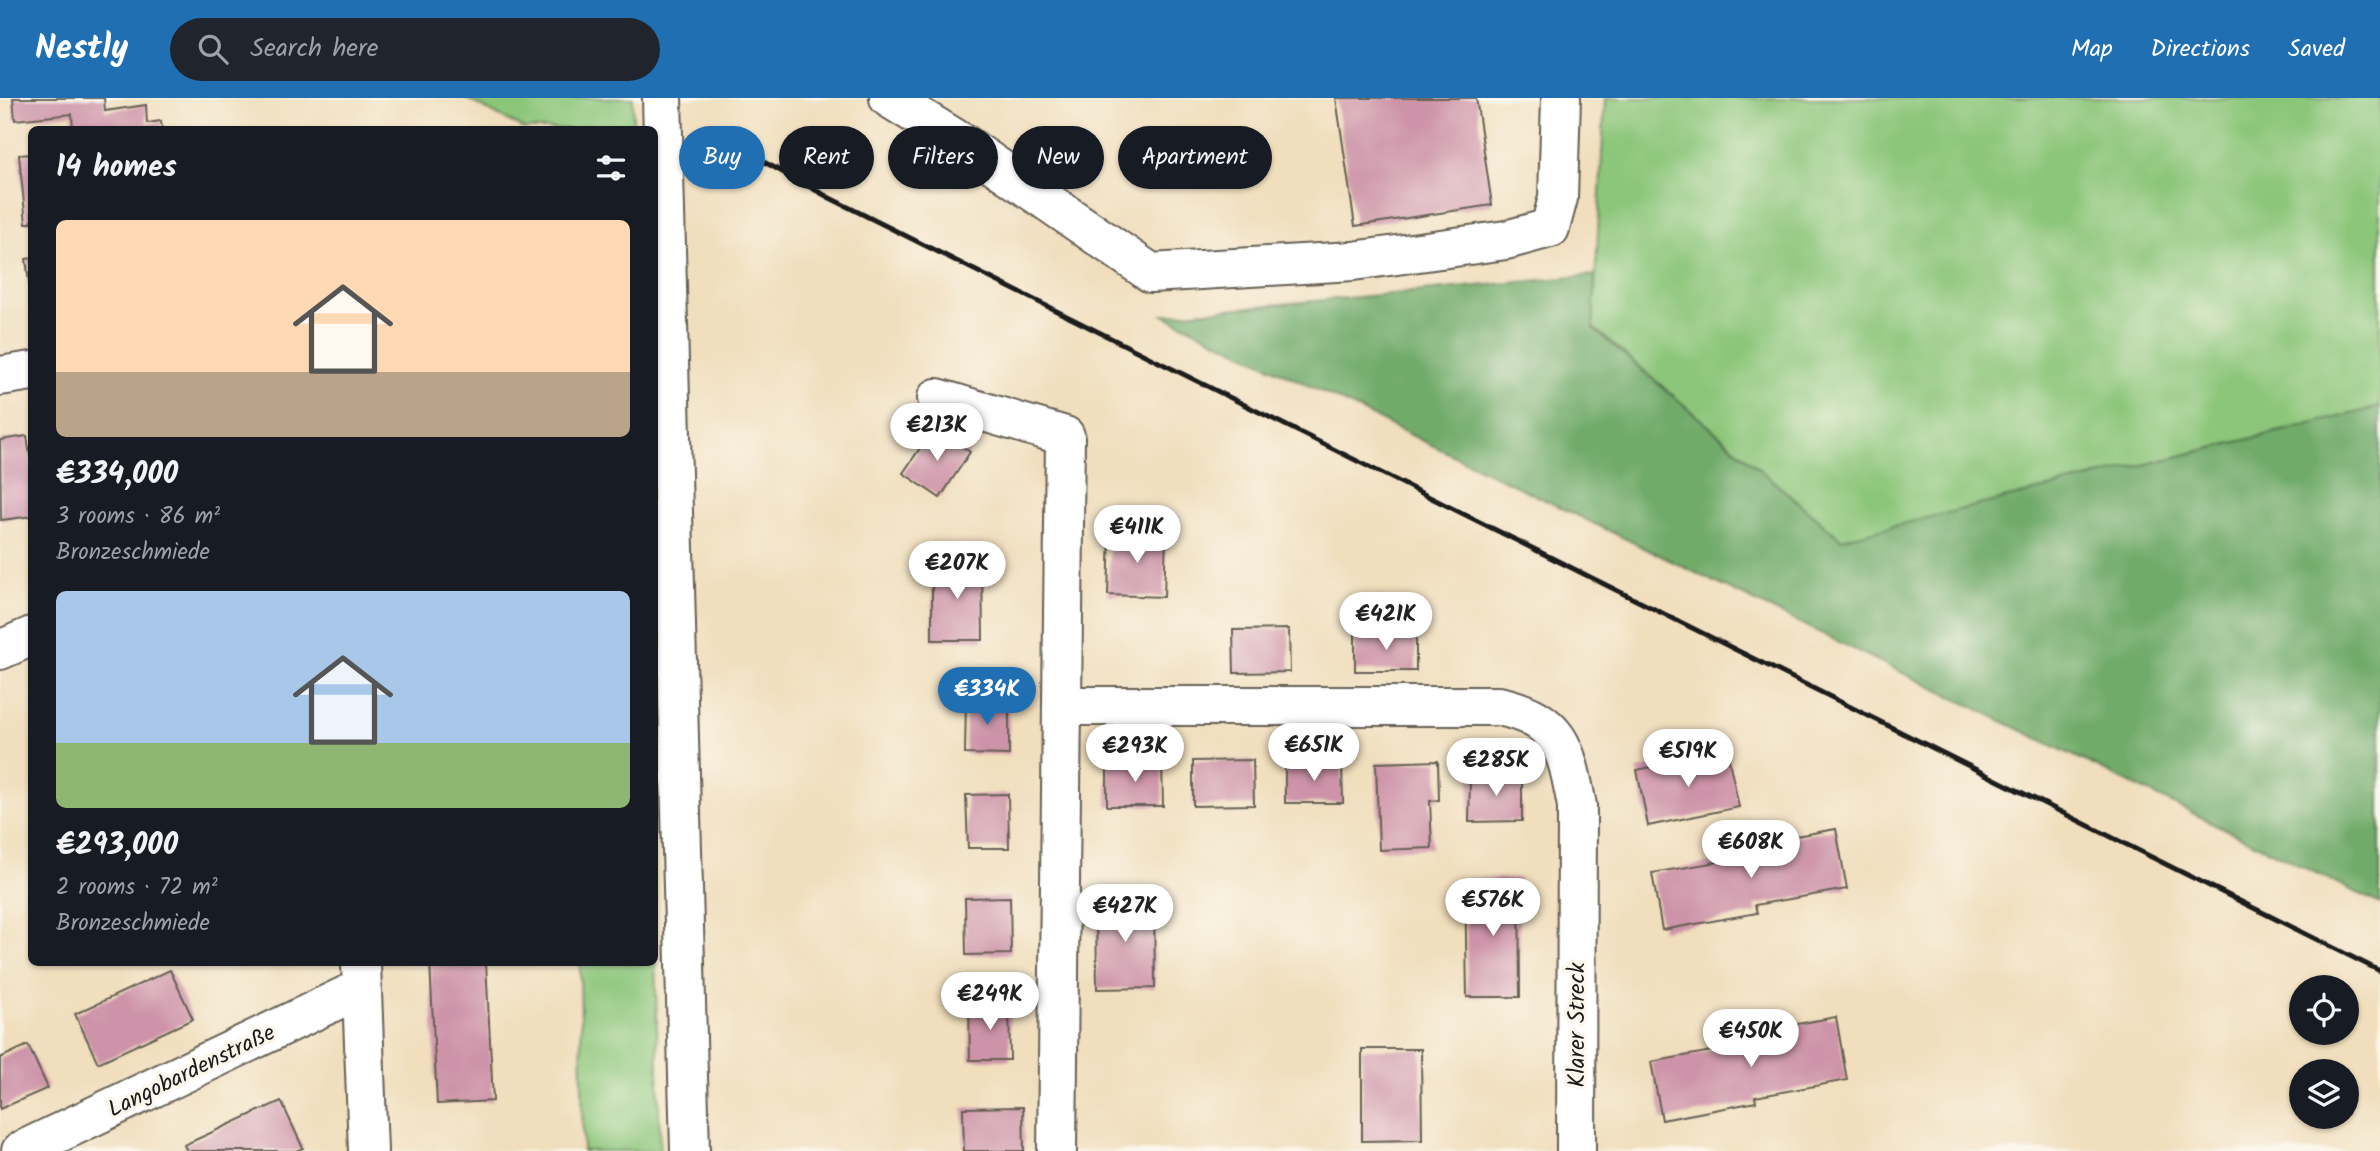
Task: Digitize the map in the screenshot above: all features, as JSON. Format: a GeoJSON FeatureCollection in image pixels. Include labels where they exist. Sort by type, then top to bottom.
{"type":"FeatureCollection","features":[{"type":"Feature","properties":{"kind":"street"},"geometry":{"type":"LineString","coordinates":[[662,98],[690,1151]]}},
{"type":"Feature","properties":{"kind":"street"},"geometry":{"type":"LineString","coordinates":[[889,98],[967,146],[1151,273],[1353,261],[1506,240],[1550,228],[1558,198],[1561,98]]}},
{"type":"Feature","properties":{"kind":"street"},"geometry":{"type":"LineString","coordinates":[[0,376],[28,372]]}},
{"type":"Feature","properties":{"kind":"street"},"geometry":{"type":"LineString","coordinates":[[937,398],[1065,436],[1057,1151]]}},
{"type":"Feature","properties":{"kind":"street"},"geometry":{"type":"LineString","coordinates":[[0,650],[28,638]]}},
{"type":"Feature","properties":{"kind":"street","name":"Klarer Streck"},"geometry":{"type":"LineString","coordinates":[[1062,706],[1499,706],[1522,711],[1555,733],[1569,763],[1577,806],[1576,1151]]}},
{"type":"Feature","properties":{"kind":"street"},"geometry":{"type":"LineString","coordinates":[[362,975],[368,1151]]}},
{"type":"Feature","properties":{"kind":"street","name":"Langobardenstraße"},"geometry":{"type":"LineString","coordinates":[[21,1151],[362,975]]}},
{"type":"Feature","properties":{"kind":"green space"},"geometry":{"type":"Polygon","coordinates":[[[465,98],[633,98],[633,126],[518,126],[465,98]]]}},
{"type":"Feature","properties":{"kind":"green space"},"geometry":{"type":"Polygon","coordinates":[[[1605,98],[2380,98],[2380,407],[1841,539],[1593,327],[1605,98]]]}},
{"type":"Feature","properties":{"kind":"green space"},"geometry":{"type":"Polygon","coordinates":[[[1595,275],[1593,328],[1841,539],[2380,407],[2380,904],[1163,315],[1595,275]]]}},
{"type":"Feature","properties":{"kind":"green space"},"geometry":{"type":"Polygon","coordinates":[[[580,966],[655,966],[660,1151],[583,1151],[580,966]]]}},
{"type":"Feature","properties":{"kind":"building"},"geometry":{"type":"Polygon","coordinates":[[[13,98],[104,98],[105,111],[146,105],[147,123],[161,121],[162,126],[73,126],[72,114],[15,120],[13,98]]]}},
{"type":"Feature","properties":{"kind":"building"},"geometry":{"type":"Polygon","coordinates":[[[1336,98],[1476,98],[1492,205],[1355,226],[1336,98]]]}},
{"type":"Feature","properties":{"kind":"building"},"geometry":{"type":"Polygon","coordinates":[[[28,154],[28,223],[26,223],[19,155],[28,154]]]}},
{"type":"Feature","properties":{"kind":"building"},"geometry":{"type":"Polygon","coordinates":[[[934,428],[970,452],[940,498],[903,473],[934,428]]]}},
{"type":"Feature","properties":{"kind":"building"},"geometry":{"type":"Polygon","coordinates":[[[27,436],[28,517],[1,520],[0,440],[27,436]]]}},
{"type":"Feature","properties":{"kind":"building"},"geometry":{"type":"Polygon","coordinates":[[[1110,534],[1166,535],[1164,597],[1108,595],[1110,534]]]}},
{"type":"Feature","properties":{"kind":"building"},"geometry":{"type":"Polygon","coordinates":[[[982,562],[983,640],[932,640],[932,563],[982,562]]]}},
{"type":"Feature","properties":{"kind":"building"},"geometry":{"type":"Polygon","coordinates":[[[1289,629],[1290,672],[1234,673],[1233,630],[1289,629]]]}},
{"type":"Feature","properties":{"kind":"building"},"geometry":{"type":"Polygon","coordinates":[[[1355,632],[1416,632],[1416,671],[1355,671],[1355,632]]]}},
{"type":"Feature","properties":{"kind":"building"},"geometry":{"type":"Polygon","coordinates":[[[966,700],[1009,700],[1009,755],[965,754],[966,700]]]}},
{"type":"Feature","properties":{"kind":"building"},"geometry":{"type":"Polygon","coordinates":[[[1727,751],[1739,807],[1648,826],[1637,770],[1727,751]]]}},
{"type":"Feature","properties":{"kind":"building"},"geometry":{"type":"Polygon","coordinates":[[[1253,760],[1254,805],[1193,806],[1193,761],[1253,760]]]}},
{"type":"Feature","properties":{"kind":"building"},"geometry":{"type":"Polygon","coordinates":[[[1438,761],[1439,800],[1430,801],[1432,848],[1379,850],[1376,763],[1438,761]]]}},
{"type":"Feature","properties":{"kind":"building"},"geometry":{"type":"Polygon","coordinates":[[[1107,762],[1162,762],[1163,806],[1107,806],[1107,762]]]}},
{"type":"Feature","properties":{"kind":"building"},"geometry":{"type":"Polygon","coordinates":[[[1285,762],[1342,762],[1343,803],[1285,803],[1285,762]]]}},
{"type":"Feature","properties":{"kind":"building"},"geometry":{"type":"Polygon","coordinates":[[[1496,766],[1512,766],[1513,779],[1522,779],[1522,821],[1469,822],[1470,777],[1497,777],[1496,766]]]}},
{"type":"Feature","properties":{"kind":"building"},"geometry":{"type":"Polygon","coordinates":[[[1008,794],[1009,848],[968,848],[966,795],[1008,794]]]}},
{"type":"Feature","properties":{"kind":"building"},"geometry":{"type":"Polygon","coordinates":[[[1836,829],[1847,889],[1755,905],[1757,913],[1662,930],[1652,873],[1747,857],[1745,845],[1836,829]]]}},
{"type":"Feature","properties":{"kind":"building"},"geometry":{"type":"Polygon","coordinates":[[[1519,878],[1520,997],[1467,997],[1465,879],[1519,878]]]}},
{"type":"Feature","properties":{"kind":"building"},"geometry":{"type":"Polygon","coordinates":[[[1010,897],[1011,954],[966,955],[965,898],[1010,897]]]}},
{"type":"Feature","properties":{"kind":"building"},"geometry":{"type":"Polygon","coordinates":[[[1096,899],[1154,899],[1155,988],[1097,989],[1096,899]]]}},
{"type":"Feature","properties":{"kind":"building"},"geometry":{"type":"Polygon","coordinates":[[[430,966],[486,966],[493,1101],[437,1104],[430,966]]]}},
{"type":"Feature","properties":{"kind":"building"},"geometry":{"type":"Polygon","coordinates":[[[170,970],[193,1019],[98,1063],[75,1014],[170,970]]]}},
{"type":"Feature","properties":{"kind":"building"},"geometry":{"type":"Polygon","coordinates":[[[1009,1003],[1010,1060],[970,1060],[969,1004],[1009,1003]]]}},
{"type":"Feature","properties":{"kind":"building"},"geometry":{"type":"Polygon","coordinates":[[[1836,1017],[1847,1080],[1755,1097],[1756,1102],[1662,1120],[1651,1062],[1745,1045],[1743,1034],[1836,1017]]]}},
{"type":"Feature","properties":{"kind":"building"},"geometry":{"type":"Polygon","coordinates":[[[28,1045],[48,1088],[0,1109],[0,1058],[28,1045]]]}},
{"type":"Feature","properties":{"kind":"building"},"geometry":{"type":"Polygon","coordinates":[[[1362,1049],[1421,1049],[1422,1140],[1362,1141],[1362,1049]]]}},
{"type":"Feature","properties":{"kind":"building"},"geometry":{"type":"Polygon","coordinates":[[[281,1101],[303,1148],[296,1151],[187,1151],[184,1145],[281,1101]]]}},
{"type":"Feature","properties":{"kind":"building"},"geometry":{"type":"Polygon","coordinates":[[[1023,1107],[1024,1151],[964,1151],[963,1108],[1023,1107]]]}},
{"type":"Feature","properties":{"kind":"railway"},"geometry":{"type":"LineString","coordinates":[[765,162],[830,198],[2380,971]]}}]}
